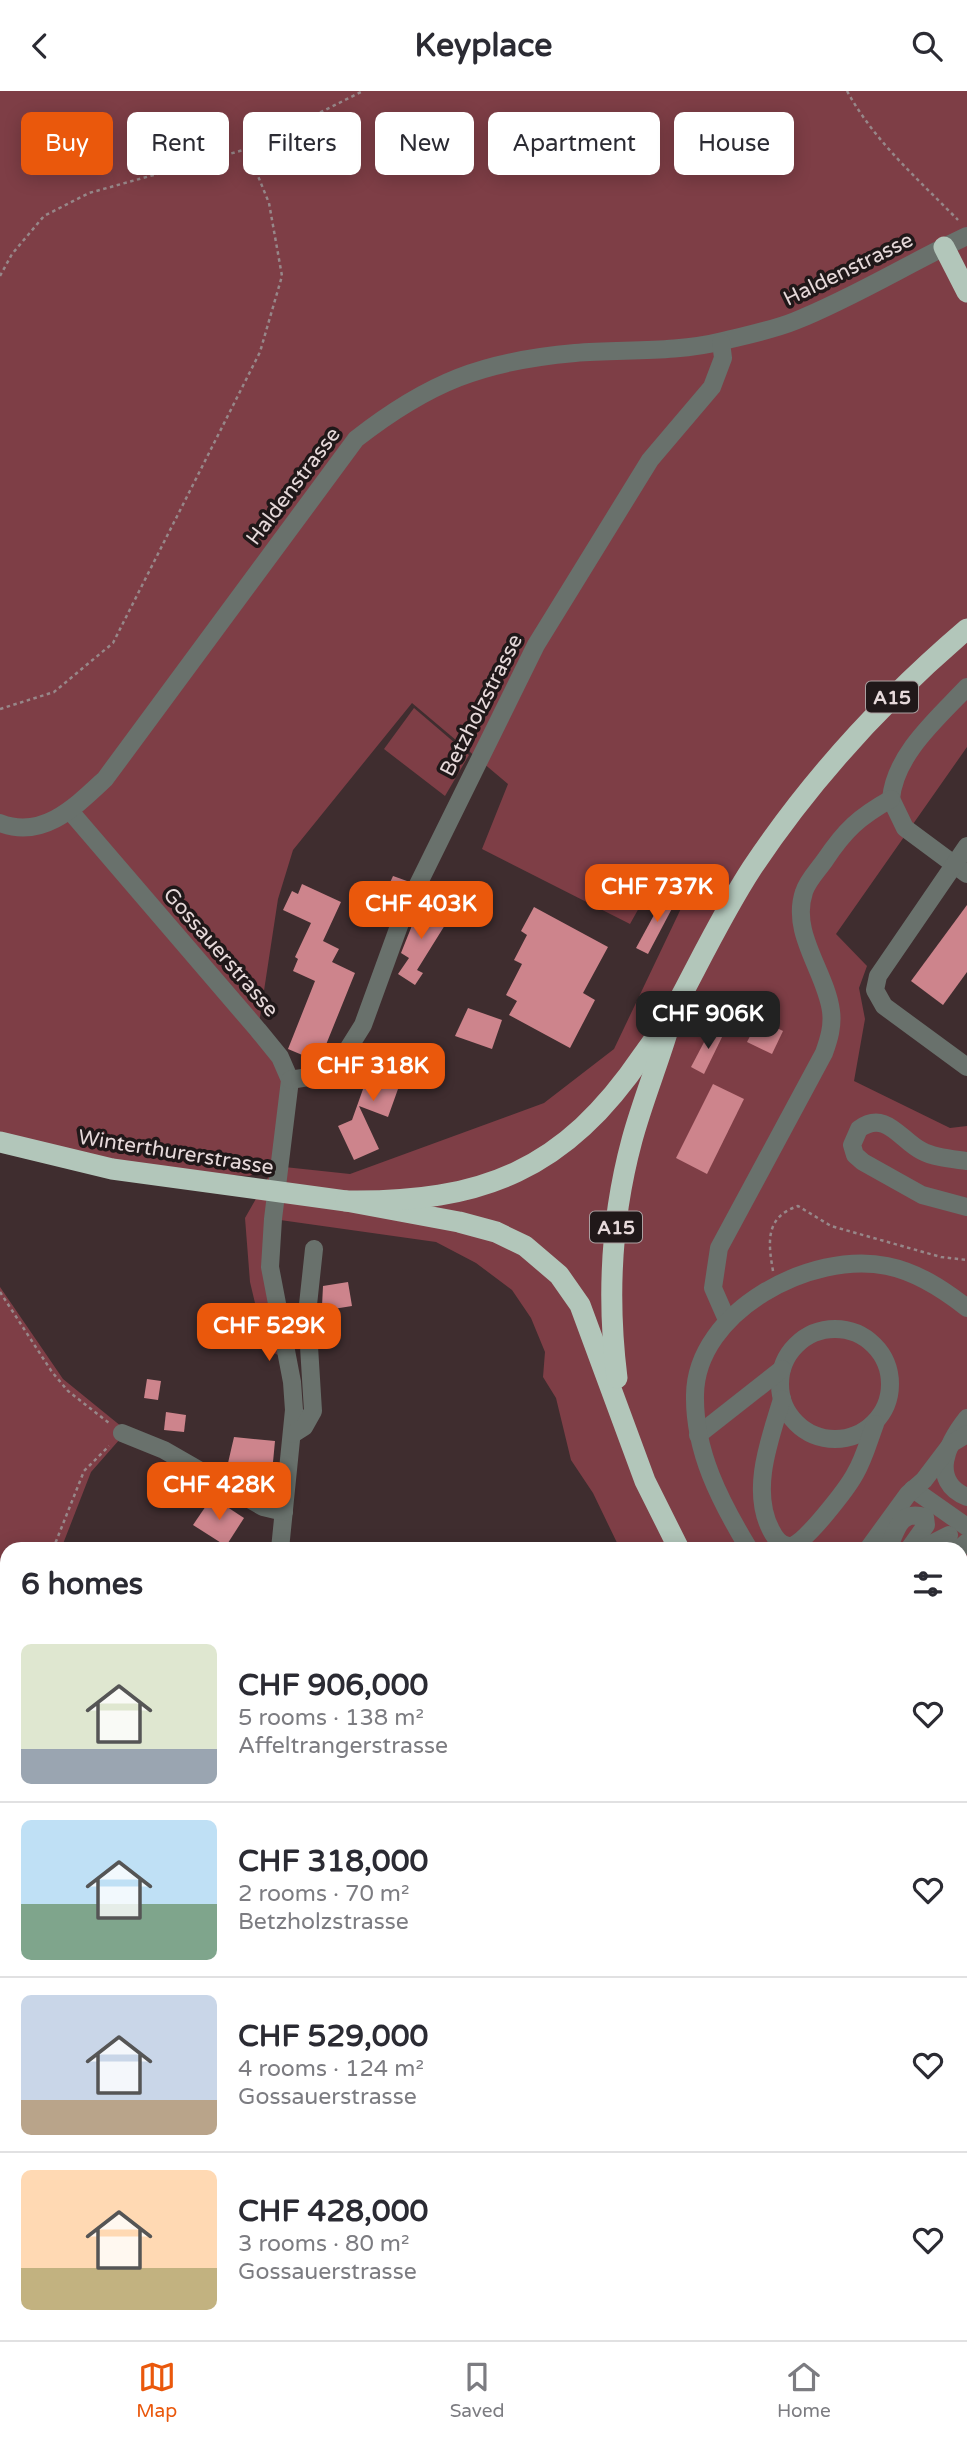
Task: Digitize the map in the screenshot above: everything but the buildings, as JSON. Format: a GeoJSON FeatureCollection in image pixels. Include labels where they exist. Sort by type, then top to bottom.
{"type":"FeatureCollection","features":[{"type":"Feature","properties":{"kind":"highway"},"geometry":{"type":"LineString","coordinates":[[944,247],[967,292]]}},
{"type":"Feature","properties":{"kind":"highway"},"geometry":{"type":"LineString","coordinates":[[930,660],[967,618]]}},
{"type":"Feature","properties":{"kind":"highway","name":"A15"},"geometry":{"type":"LineString","coordinates":[[346,1201],[419,1199],[472,1188],[545,1157],[591,1122],[625,1082],[677,1005],[728,907],[779,830],[832,761],[930,660],[967,629]]}},
{"type":"Feature","properties":{"kind":"highway","name":"A15"},"geometry":{"type":"LineString","coordinates":[[635,1455],[620,1392],[612,1332],[615,1233],[632,1142],[677,1005]]}},
{"type":"Feature","properties":{"kind":"highway","name":"Winterthurerstrasse"},"geometry":{"type":"LineString","coordinates":[[0,1142],[112,1170],[346,1201]]}},
{"type":"Feature","properties":{"kind":"highway","name":"A15"},"geometry":{"type":"LineString","coordinates":[[346,1201],[470,1224],[496,1232],[525,1246],[559,1275],[580,1305],[635,1455],[652,1497],[675,1542]]}},
{"type":"Feature","properties":{"kind":"street","name":"Haldenstrasse"},"geometry":{"type":"LineString","coordinates":[[70,811],[105,779],[356,439],[396,408],[447,380],[519,360],[721,342],[793,322],[846,299],[944,247],[966,231]]}},
{"type":"Feature","properties":{"kind":"street","name":"Betzholzstrasse"},"geometry":{"type":"LineString","coordinates":[[290,1080],[333,1073],[363,1025],[402,915],[530,656],[650,460],[712,387],[723,358],[721,342]]}},
{"type":"Feature","properties":{"kind":"street"},"geometry":{"type":"LineString","coordinates":[[960,869],[905,828],[891,799],[892,782],[901,764],[967,687]]}},
{"type":"Feature","properties":{"kind":"street"},"geometry":{"type":"LineString","coordinates":[[727,1320],[713,1288],[719,1248],[824,1053],[831,1033],[828,996],[803,932],[804,891],[859,816],[891,799]]}},
{"type":"Feature","properties":{"kind":"street"},"geometry":{"type":"LineString","coordinates":[[0,823],[13,828],[43,826],[70,811]]}},
{"type":"Feature","properties":{"kind":"street","name":"Gossauerstrasse"},"geometry":{"type":"LineString","coordinates":[[70,811],[258,1030],[280,1057],[290,1080]]}},
{"type":"Feature","properties":{"kind":"street"},"geometry":{"type":"LineString","coordinates":[[964,1061],[884,1006],[875,990],[878,976],[960,869],[967,846]]}},
{"type":"Feature","properties":{"kind":"street"},"geometry":{"type":"LineString","coordinates":[[281,1542],[293,1434],[292,1382],[270,1267],[273,1219],[290,1080]]}},
{"type":"Feature","properties":{"kind":"street"},"geometry":{"type":"LineString","coordinates":[[967,1161],[922,1151],[895,1128],[883,1123],[865,1124],[854,1136],[855,1155],[863,1162],[922,1195],[967,1207]]}},
{"type":"Feature","properties":{"kind":"street"},"geometry":{"type":"LineString","coordinates":[[293,1434],[304,1427],[313,1411],[307,1314],[314,1249]]}},
{"type":"Feature","properties":{"kind":"street"},"geometry":{"type":"LineString","coordinates":[[745,1542],[711,1477],[698,1435],[695,1392],[705,1356],[727,1320],[775,1285],[829,1267],[886,1266],[924,1279],[967,1308]]}},
{"type":"Feature","properties":{"kind":"street"},"geometry":{"type":"LineString","coordinates":[[698,1435],[782,1369],[794,1348],[814,1334],[838,1329],[862,1336],[880,1353],[889,1375],[888,1400],[876,1421],[855,1475],[800,1542]]}},
{"type":"Feature","properties":{"kind":"street"},"geometry":{"type":"LineString","coordinates":[[769,1542],[762,1492],[766,1452],[782,1399],[782,1369]]}},
{"type":"Feature","properties":{"kind":"street"},"geometry":{"type":"LineString","coordinates":[[782,1399],[797,1424],[823,1438],[851,1437],[876,1421]]}},
{"type":"Feature","properties":{"kind":"street"},"geometry":{"type":"LineString","coordinates":[[873,1542],[913,1489],[948,1449],[967,1418]]}},
{"type":"Feature","properties":{"kind":"street"},"geometry":{"type":"LineString","coordinates":[[121,1433],[164,1450],[263,1507],[284,1512]]}},
{"type":"Feature","properties":{"kind":"street"},"geometry":{"type":"LineString","coordinates":[[967,1434],[948,1449],[943,1465],[947,1481],[958,1493],[967,1497]]}},
{"type":"Feature","properties":{"kind":"street"},"geometry":{"type":"LineString","coordinates":[[913,1489],[932,1513]]}},
{"type":"Feature","properties":{"kind":"street"},"geometry":{"type":"LineString","coordinates":[[913,1542],[932,1513]]}},
{"type":"Feature","properties":{"kind":"street"},"geometry":{"type":"LineString","coordinates":[[891,1542],[901,1519],[932,1513],[964,1525],[956,1542]]}},
{"type":"Feature","properties":{"kind":"street"},"geometry":{"type":"LineString","coordinates":[[933,1542],[949,1535],[953,1542]]}},
{"type":"Feature","properties":{"kind":"path"},"geometry":{"type":"LineString","coordinates":[[321,112],[363,91]]}},
{"type":"Feature","properties":{"kind":"path"},"geometry":{"type":"LineString","coordinates":[[847,91],[862,118],[884,146],[966,231]]}},
{"type":"Feature","properties":{"kind":"path"},"geometry":{"type":"LineString","coordinates":[[0,276],[12,254],[44,216],[89,193],[243,150]]}},
{"type":"Feature","properties":{"kind":"path"},"geometry":{"type":"LineString","coordinates":[[0,709],[54,692],[113,643],[260,352],[282,276],[269,203],[258,175]]}},
{"type":"Feature","properties":{"kind":"path"},"geometry":{"type":"LineString","coordinates":[[775,1285],[767,1239],[772,1225],[784,1211],[797,1206],[831,1226],[941,1257],[967,1260]]}},
{"type":"Feature","properties":{"kind":"path"},"geometry":{"type":"LineString","coordinates":[[0,1292],[68,1391],[121,1433],[84,1471],[56,1542]]}},
{"type":"Feature","properties":{"kind":"shaded area"},"geometry":{"type":"Polygon","coordinates":[[[0,91],[967,91],[967,747],[836,934],[867,966],[859,988],[865,1019],[854,1081],[950,1128],[967,1126],[967,1542],[617,1542],[593,1493],[571,1460],[556,1398],[543,1377],[545,1352],[531,1318],[512,1290],[476,1263],[436,1242],[273,1219],[288,1360],[266,1349],[250,1282],[245,1218],[274,1167],[249,1176],[112,1169],[0,1142],[0,91]],[[412,703],[293,850],[278,899],[258,1030],[290,1080],[275,1166],[350,1174],[544,1103],[614,1049],[686,898],[654,881],[630,924],[482,849],[508,784],[412,703]]]}},
{"type":"Feature","properties":{"kind":"shaded area"},"geometry":{"type":"Polygon","coordinates":[[[414,708],[469,755],[445,796],[384,749],[414,708]]]}},
{"type":"Feature","properties":{"kind":"shaded area"},"geometry":{"type":"Polygon","coordinates":[[[0,1287],[63,1379],[127,1431],[91,1472],[64,1542],[0,1542],[0,1287]]]}}]}
